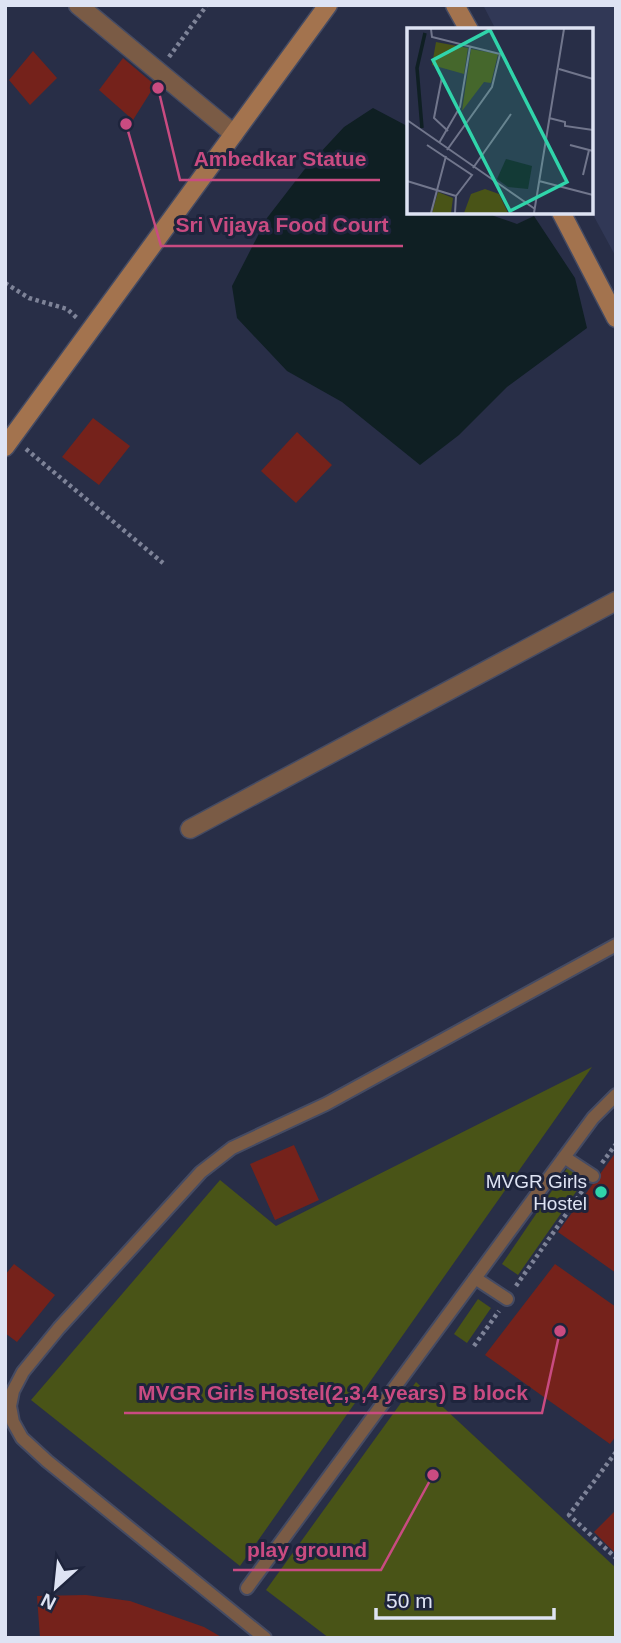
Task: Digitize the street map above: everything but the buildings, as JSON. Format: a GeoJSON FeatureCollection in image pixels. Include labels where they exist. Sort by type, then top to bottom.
{"type":"FeatureCollection","features":[{"type":"Feature","properties":{"kind":"main road"},"geometry":{"type":"LineString","coordinates":[[9,442],[328,5]]}},
{"type":"Feature","properties":{"kind":"main road"},"geometry":{"type":"LineString","coordinates":[[456,5],[468,28]]}},
{"type":"Feature","properties":{"kind":"main road"},"geometry":{"type":"LineString","coordinates":[[562,214],[616,318]]}},
{"type":"Feature","properties":{"kind":"street"},"geometry":{"type":"LineString","coordinates":[[78,5],[234,134]]}},
{"type":"Feature","properties":{"kind":"street"},"geometry":{"type":"LineString","coordinates":[[190,829],[616,601]]}},
{"type":"Feature","properties":{"kind":"lane"},"geometry":{"type":"LineString","coordinates":[[265,1638],[22,1438],[13,1422],[10,1406],[13,1391],[23,1372],[59,1328],[201,1172],[232,1148],[326,1104],[616,945]]}},
{"type":"Feature","properties":{"kind":"lane"},"geometry":{"type":"LineString","coordinates":[[247,1588],[593,1118],[616,1095]]}},
{"type":"Feature","properties":{"kind":"lane"},"geometry":{"type":"LineString","coordinates":[[564,1157],[593,1176]]}},
{"type":"Feature","properties":{"kind":"lane"},"geometry":{"type":"LineString","coordinates":[[475,1278],[507,1299]]}},
{"type":"Feature","properties":{"kind":"path"},"geometry":{"type":"LineString","coordinates":[[158,72],[207,5]]}},
{"type":"Feature","properties":{"kind":"path"},"geometry":{"type":"LineString","coordinates":[[5,283],[29,298],[67,309],[90,331]]}},
{"type":"Feature","properties":{"kind":"path"},"geometry":{"type":"LineString","coordinates":[[9,442],[163,563]]}},
{"type":"Feature","properties":{"kind":"path"},"geometry":{"type":"LineString","coordinates":[[474,1346],[616,1144]]}},
{"type":"Feature","properties":{"kind":"path"},"geometry":{"type":"LineString","coordinates":[[616,1452],[569,1515],[616,1558]]}},
{"type":"Feature","properties":{"kind":"shaded area"},"geometry":{"type":"Polygon","coordinates":[[[483,5],[616,5],[616,257],[593,214],[593,28],[495,28],[483,5]]]}},
{"type":"Feature","properties":{"kind":"shaded area"},"geometry":{"type":"Polygon","coordinates":[[[373,108],[407,126],[407,214],[492,214],[517,224],[534,216],[575,278],[587,328],[507,387],[459,435],[420,465],[342,402],[287,371],[237,318],[232,286],[267,218],[304,170],[344,127],[373,108]]]}},
{"type":"Feature","properties":{"kind":"green space"},"geometry":{"type":"Polygon","coordinates":[[[592,1067],[240,1566],[31,1400],[220,1180],[276,1226],[592,1067]]]}},
{"type":"Feature","properties":{"kind":"green space"},"geometry":{"type":"Polygon","coordinates":[[[568,1167],[585,1179],[518,1275],[502,1264],[568,1167]]]}},
{"type":"Feature","properties":{"kind":"green space"},"geometry":{"type":"Polygon","coordinates":[[[478,1299],[491,1308],[467,1343],[454,1334],[478,1299]]]}},
{"type":"Feature","properties":{"kind":"green space"},"geometry":{"type":"Polygon","coordinates":[[[416,1382],[616,1568],[616,1638],[329,1638],[266,1590],[416,1382]]]}},
{"type":"Feature","properties":{"kind":"place","name":"Ambedkar Statue"},"geometry":{"type":"Point","coordinates":[158,88]}},
{"type":"Feature","properties":{"kind":"place","name":"Sri Vijaya Food Court"},"geometry":{"type":"Point","coordinates":[126,124]}},
{"type":"Feature","properties":{"kind":"place","name":"MVGR Girls Hostel"},"geometry":{"type":"Point","coordinates":[601,1192]}},
{"type":"Feature","properties":{"kind":"place","name":"MVGR Girls Hostel(2,3,4 years) B block"},"geometry":{"type":"Point","coordinates":[560,1331]}},
{"type":"Feature","properties":{"kind":"place","name":"play ground"},"geometry":{"type":"Point","coordinates":[433,1475]}}]}
